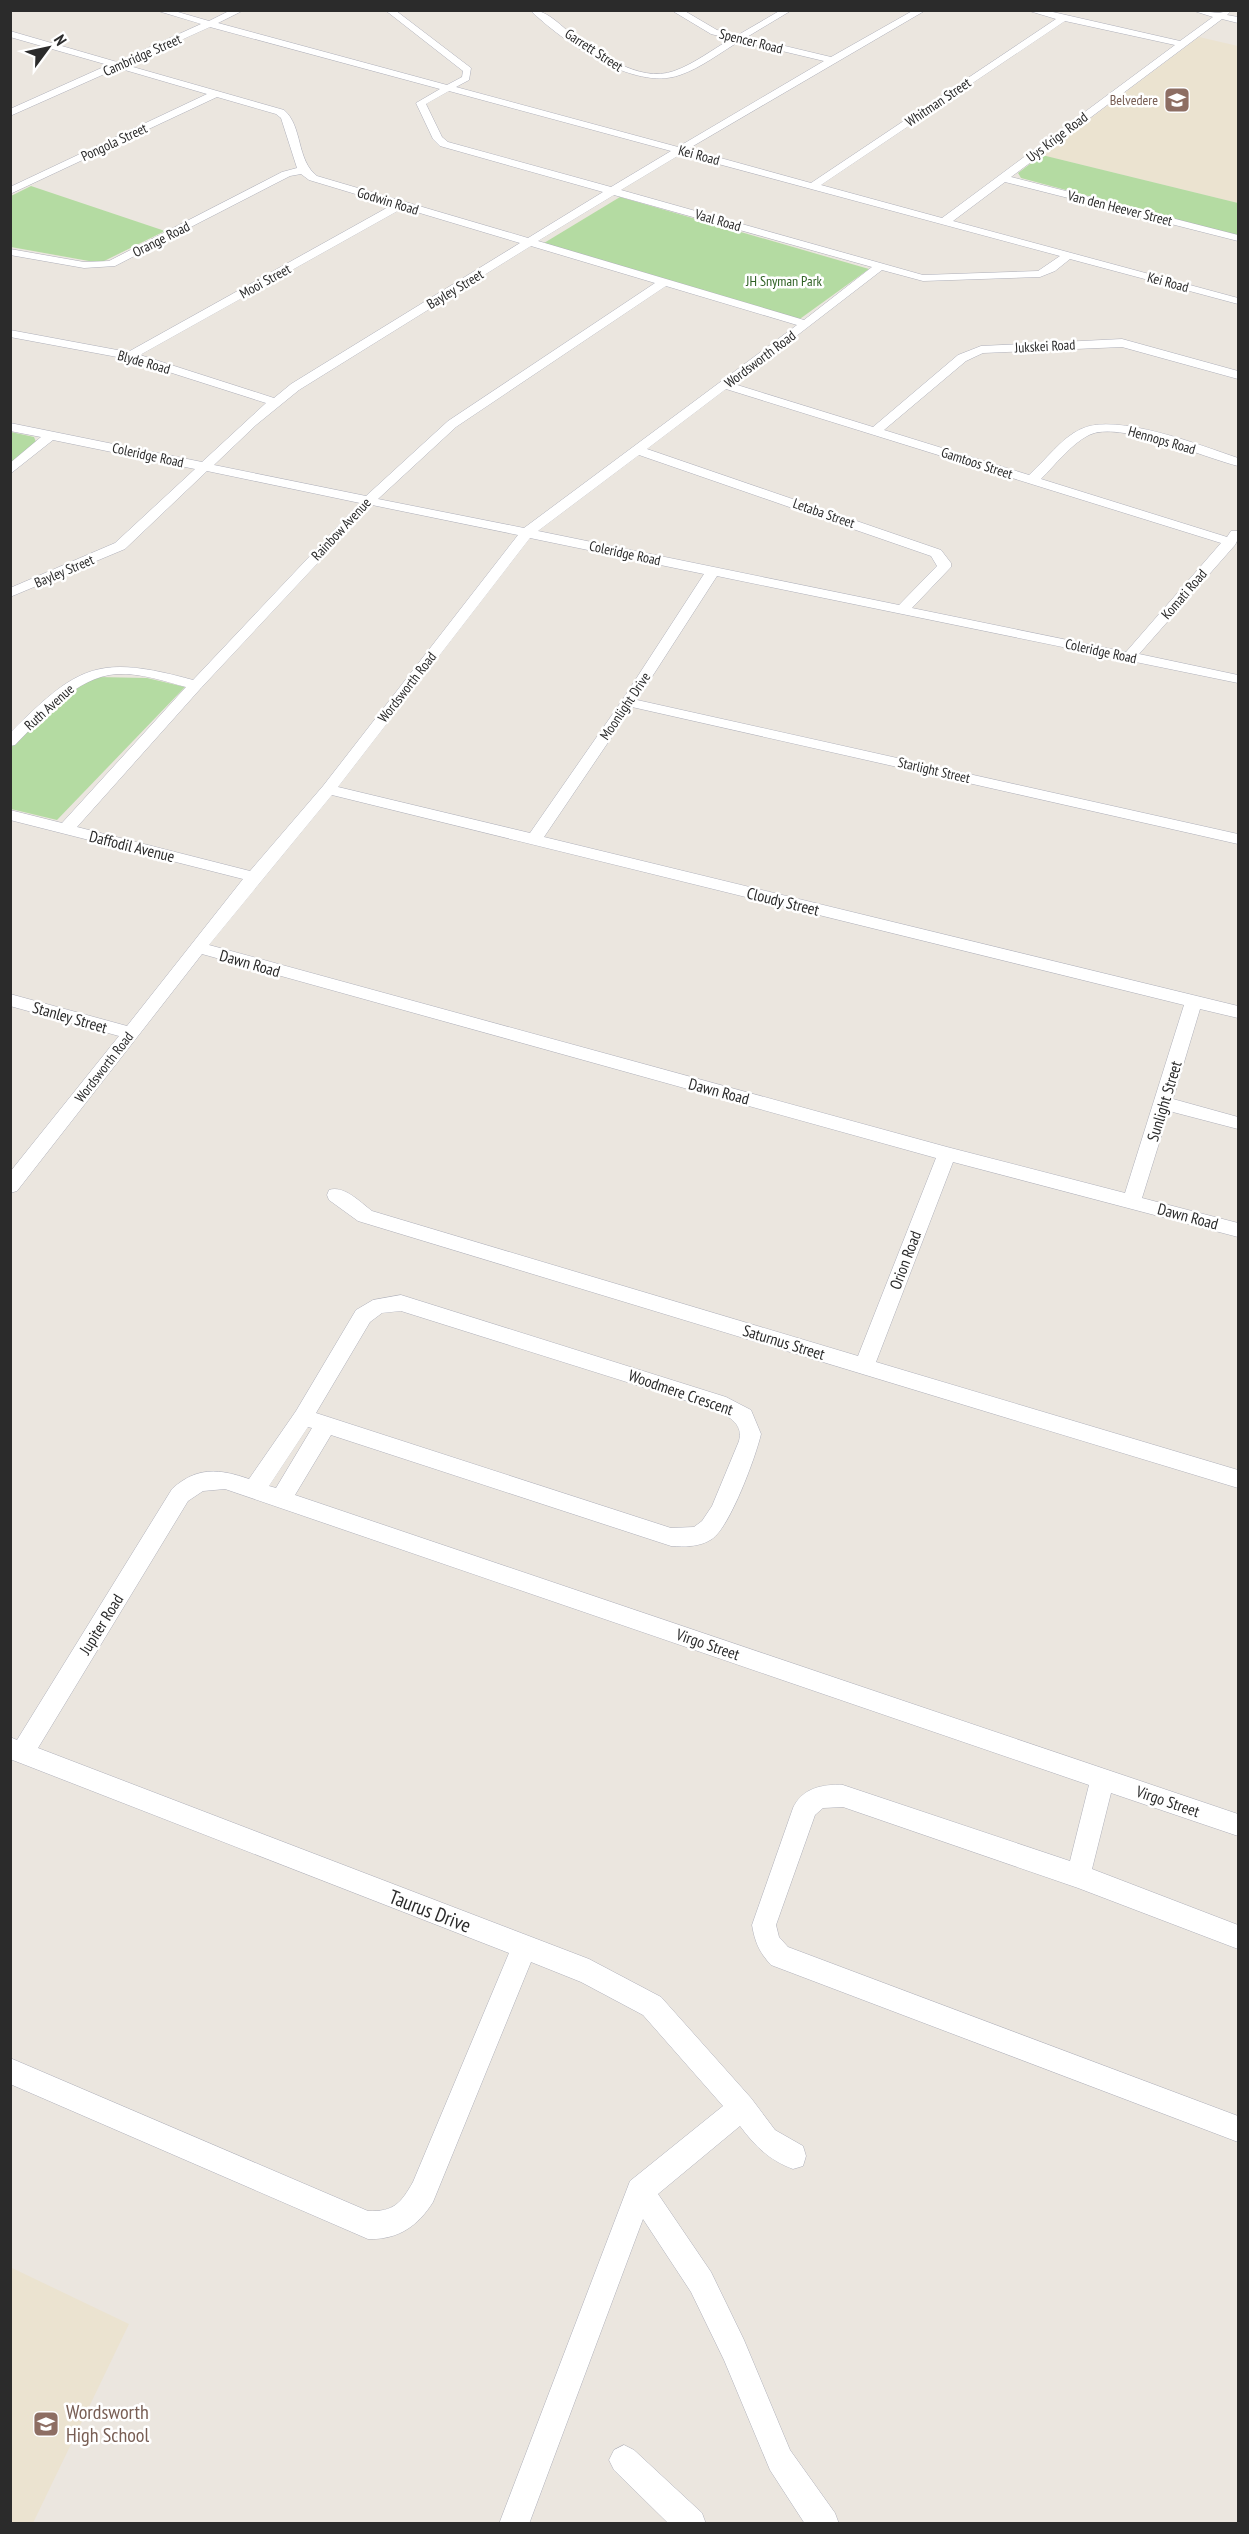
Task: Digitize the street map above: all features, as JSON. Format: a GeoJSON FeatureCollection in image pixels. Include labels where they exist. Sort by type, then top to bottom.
{"type":"FeatureCollection","features":[{"type":"Feature","properties":{"kind":"street","name":"Kei Road"},"geometry":{"type":"LineString","coordinates":[[159,10],[1239,301]]}},
{"type":"Feature","properties":{"kind":"street","name":"Cambridge Street"},"geometry":{"type":"LineString","coordinates":[[10,113],[240,10]]}},
{"type":"Feature","properties":{"kind":"street"},"geometry":{"type":"LineString","coordinates":[[389,10],[466,67],[468,72],[466,78],[447,88]]}},
{"type":"Feature","properties":{"kind":"street","name":"Garrett Street"},"geometry":{"type":"LineString","coordinates":[[534,10],[623,70],[642,77],[657,78],[678,74],[738,38]]}},
{"type":"Feature","properties":{"kind":"street","name":"Spencer Road"},"geometry":{"type":"LineString","coordinates":[[675,10],[702,27],[831,60]]}},
{"type":"Feature","properties":{"kind":"street"},"geometry":{"type":"LineString","coordinates":[[738,38],[788,10]]}},
{"type":"Feature","properties":{"kind":"street","name":"Bayley Street"},"geometry":{"type":"LineString","coordinates":[[10,593],[120,546],[130,539],[204,467],[275,402],[295,387],[680,150],[831,60],[922,10]]}},
{"type":"Feature","properties":{"kind":"street"},"geometry":{"type":"LineString","coordinates":[[1030,10],[1181,44]]}},
{"type":"Feature","properties":{"kind":"street"},"geometry":{"type":"LineString","coordinates":[[1195,10],[1224,13],[1239,20]]}},
{"type":"Feature","properties":{"kind":"street","name":"Uys Krige Road"},"geometry":{"type":"LineString","coordinates":[[944,222],[1224,13]]}},
{"type":"Feature","properties":{"kind":"street","name":"Whitman Street"},"geometry":{"type":"LineString","coordinates":[[813,186],[1063,18]]}},
{"type":"Feature","properties":{"kind":"street"},"geometry":{"type":"LineString","coordinates":[[10,34],[283,114],[303,170]]}},
{"type":"Feature","properties":{"kind":"street"},"geometry":{"type":"LineString","coordinates":[[10,44],[24,38]]}},
{"type":"Feature","properties":{"kind":"street","name":"Vaal Road"},"geometry":{"type":"LineString","coordinates":[[447,88],[424,100],[420,106],[438,139],[442,142],[880,266],[934,279],[1033,274],[1052,269],[1068,255]]}},
{"type":"Feature","properties":{"kind":"street","name":"Pongola Street"},"geometry":{"type":"LineString","coordinates":[[10,191],[217,93]]}},
{"type":"Feature","properties":{"kind":"street","name":"Godwin Road"},"geometry":{"type":"LineString","coordinates":[[303,170],[313,178],[400,205],[806,324]]}},
{"type":"Feature","properties":{"kind":"street","name":"Orange Road"},"geometry":{"type":"LineString","coordinates":[[10,252],[84,265],[111,264],[286,174],[303,170]]}},
{"type":"Feature","properties":{"kind":"street","name":"Van den Heever Street"},"geometry":{"type":"LineString","coordinates":[[1002,178],[1239,238]]}},
{"type":"Feature","properties":{"kind":"street","name":"Mooi Street"},"geometry":{"type":"LineString","coordinates":[[130,356],[400,205]]}},
{"type":"Feature","properties":{"kind":"street","name":"Wordsworth Road"},"geometry":{"type":"LineString","coordinates":[[10,1186],[254,877],[328,789],[528,532],[880,266]]}},
{"type":"Feature","properties":{"kind":"street","name":"Rainbow Avenue"},"geometry":{"type":"LineString","coordinates":[[66,829],[369,499],[452,424],[663,283]]}},
{"type":"Feature","properties":{"kind":"street","name":"Blyde Road"},"geometry":{"type":"LineString","coordinates":[[10,333],[130,356],[275,402]]}},
{"type":"Feature","properties":{"kind":"street","name":"Jukskei Road"},"geometry":{"type":"LineString","coordinates":[[876,431],[962,358],[981,350],[1122,343],[1239,375]]}},
{"type":"Feature","properties":{"kind":"street","name":"Gamtoos Street"},"geometry":{"type":"LineString","coordinates":[[725,385],[1031,481],[1234,537]]}},
{"type":"Feature","properties":{"kind":"street","name":"Coleridge Road"},"geometry":{"type":"LineString","coordinates":[[10,427],[1239,679]]}},
{"type":"Feature","properties":{"kind":"street","name":"Hennops Road"},"geometry":{"type":"LineString","coordinates":[[1031,481],[1086,432],[1105,428],[1132,431],[1239,462]]}},
{"type":"Feature","properties":{"kind":"street"},"geometry":{"type":"LineString","coordinates":[[10,470],[51,435]]}},
{"type":"Feature","properties":{"kind":"street","name":"Letaba Street"},"geometry":{"type":"LineString","coordinates":[[638,450],[936,553],[944,563],[944,567],[902,610]]}},
{"type":"Feature","properties":{"kind":"street","name":"Komati Road"},"geometry":{"type":"LineString","coordinates":[[1129,657],[1234,537]]}},
{"type":"Feature","properties":{"kind":"street","name":"Moonlight Drive"},"geometry":{"type":"LineString","coordinates":[[534,839],[628,702],[713,571]]}},
{"type":"Feature","properties":{"kind":"street","name":"Ruth Avenue"},"geometry":{"type":"LineString","coordinates":[[10,742],[62,691],[75,682],[95,675],[114,671],[137,671],[196,685]]}},
{"type":"Feature","properties":{"kind":"street","name":"Starlight Street"},"geometry":{"type":"LineString","coordinates":[[628,702],[1239,839]]}},
{"type":"Feature","properties":{"kind":"street","name":"Cloudy Street"},"geometry":{"type":"LineString","coordinates":[[328,789],[1239,1012]]}},
{"type":"Feature","properties":{"kind":"street","name":"Daffodil Avenue"},"geometry":{"type":"LineString","coordinates":[[10,814],[254,877]]}},
{"type":"Feature","properties":{"kind":"street","name":"Dawn Road"},"geometry":{"type":"LineString","coordinates":[[200,948],[218,955],[946,1154],[1239,1230]]}},
{"type":"Feature","properties":{"kind":"street","name":"Stanley Street"},"geometry":{"type":"LineString","coordinates":[[10,1000],[130,1033]]}},
{"type":"Feature","properties":{"kind":"street","name":"Sunlight Street"},"geometry":{"type":"LineString","coordinates":[[1132,1201],[1194,1001]]}},
{"type":"Feature","properties":{"kind":"street"},"geometry":{"type":"LineString","coordinates":[[1163,1103],[1239,1123]]}},
{"type":"Feature","properties":{"kind":"street","name":"Orion Road"},"geometry":{"type":"LineString","coordinates":[[864,1366],[946,1154]]}},
{"type":"Feature","properties":{"kind":"street","name":"Saturnus Street"},"geometry":{"type":"LineString","coordinates":[[336,1195],[365,1216],[1239,1479]]}},
{"type":"Feature","properties":{"kind":"street","name":"Woodmere Crescent"},"geometry":{"type":"LineString","coordinates":[[254,1490],[303,1417],[363,1316],[374,1307],[401,1303],[726,1405],[744,1416],[751,1434],[715,1524],[702,1534],[686,1538],[671,1537],[303,1417]]}},
{"type":"Feature","properties":{"kind":"street"},"geometry":{"type":"LineString","coordinates":[[281,1499],[326,1424]]}},
{"type":"Feature","properties":{"kind":"street","name":"Virgo Street"},"geometry":{"type":"LineString","coordinates":[[180,1496],[188,1488],[211,1479],[225,1480],[1239,1825]]}},
{"type":"Feature","properties":{"kind":"street","name":"Jupiter Road"},"geometry":{"type":"LineString","coordinates":[[16,1750],[180,1496]]}},
{"type":"Feature","properties":{"kind":"street","name":"Taurus Drive"},"geometry":{"type":"LineString","coordinates":[[16,1750],[589,1972],[652,2006],[742,2107],[766,2139],[793,2156]]}},
{"type":"Feature","properties":{"kind":"street"},"geometry":{"type":"LineString","coordinates":[[1078,1876],[1103,1779]]}},
{"type":"Feature","properties":{"kind":"street"},"geometry":{"type":"LineString","coordinates":[[1239,1937],[1078,1876],[843,1796],[824,1796],[811,1802],[805,1808],[764,1925],[768,1943],[780,1956],[1239,2129]]}},
{"type":"Feature","properties":{"kind":"street"},"geometry":{"type":"LineString","coordinates":[[10,2071],[368,2225],[390,2225],[410,2213],[423,2192],[524,1947]]}},
{"type":"Feature","properties":{"kind":"street"},"geometry":{"type":"LineString","coordinates":[[514,2523],[640,2191],[742,2107]]}},
{"type":"Feature","properties":{"kind":"street"},"geometry":{"type":"LineString","coordinates":[[640,2191],[701,2282],[734,2350],[780,2460],[798,2489],[824,2523]]}},
{"type":"Feature","properties":{"kind":"street"},"geometry":{"type":"LineString","coordinates":[[624,2460],[691,2523]]}},
{"type":"Feature","properties":{"kind":"shaded area","name":"Belvedere"},"geometry":{"type":"Polygon","coordinates":[[[1199,37],[1238,46],[1238,203],[1042,155],[1199,37]]]}},
{"type":"Feature","properties":{"kind":"shaded area","name":"Wordsworth High School"},"geometry":{"type":"Polygon","coordinates":[[[10,2267],[129,2324],[33,2523],[11,2523],[10,2267]]]}},
{"type":"Feature","properties":{"kind":"green space"},"geometry":{"type":"Polygon","coordinates":[[[1042,155],[1238,203],[1238,236],[1021,178],[1018,173],[1042,155]]]}},
{"type":"Feature","properties":{"kind":"green space"},"geometry":{"type":"Polygon","coordinates":[[[31,186],[165,231],[100,263],[11,247],[11,196],[31,186]]]}},
{"type":"Feature","properties":{"kind":"green space","name":"JH Snyman Park"},"geometry":{"type":"Polygon","coordinates":[[[620,197],[869,269],[797,321],[544,243],[620,197]]]}},
{"type":"Feature","properties":{"kind":"green space"},"geometry":{"type":"Polygon","coordinates":[[[11,432],[34,437],[36,442],[11,464],[11,432]]]}},
{"type":"Feature","properties":{"kind":"green space"},"geometry":{"type":"Polygon","coordinates":[[[97,677],[147,678],[185,687],[57,820],[11,809],[11,746],[62,693],[97,677]]]}},
{"type":"Feature","properties":{"kind":"place","name":"Belvedere"},"geometry":{"type":"Point","coordinates":[1177,100]}},
{"type":"Feature","properties":{"kind":"place","name":"Wordsworth High School"},"geometry":{"type":"Point","coordinates":[46,2424]}}]}
